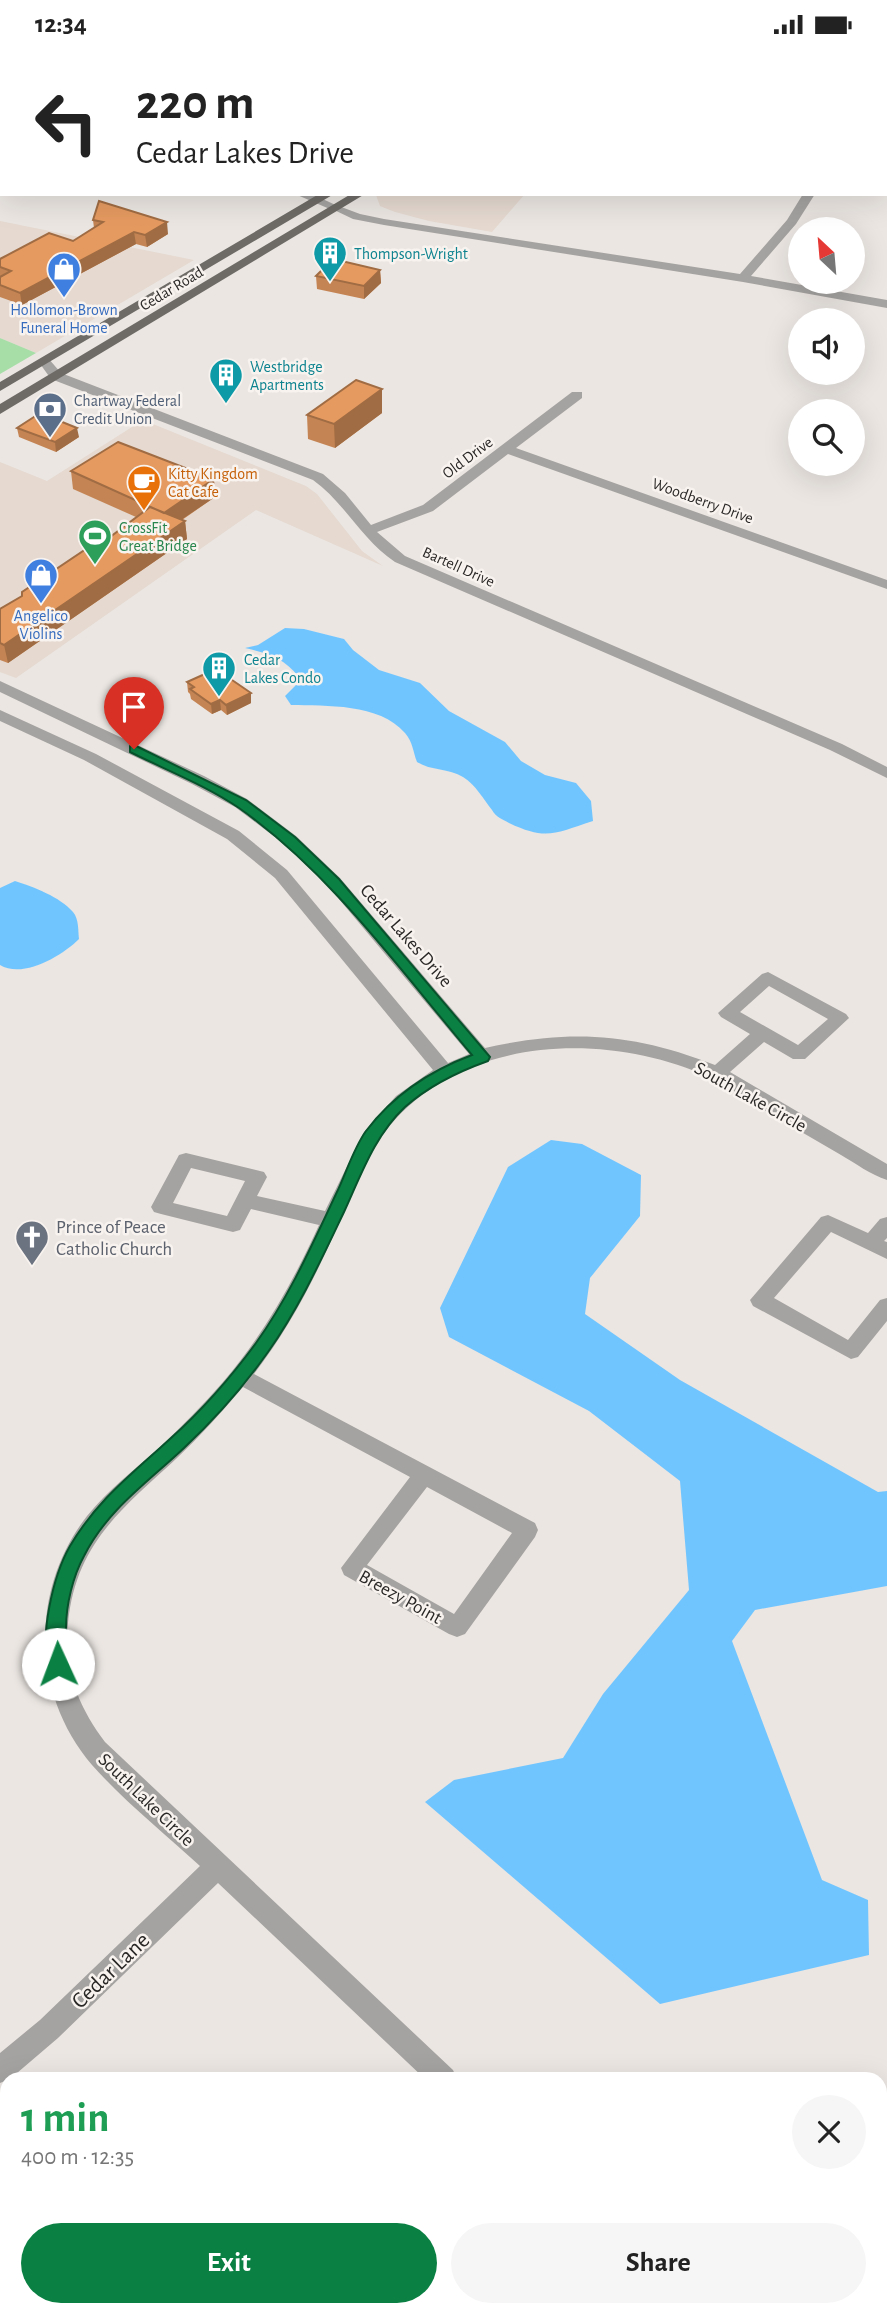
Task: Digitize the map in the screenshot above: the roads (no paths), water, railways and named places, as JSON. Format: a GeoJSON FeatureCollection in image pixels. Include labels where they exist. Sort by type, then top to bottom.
{"type":"FeatureCollection","features":[{"type":"Feature","properties":{"kind":"main road","name":"Cedar Road"},"geometry":{"type":"LineString","coordinates":[[0,410],[356,196]]}},
{"type":"Feature","properties":{"kind":"main road","name":"Cedar Road"},"geometry":{"type":"LineString","coordinates":[[0,387],[323,197]]}},
{"type":"Feature","properties":{"kind":"street"},"geometry":{"type":"LineString","coordinates":[[743,278],[792,222],[808,196]]}},
{"type":"Feature","properties":{"kind":"street"},"geometry":{"type":"LineString","coordinates":[[323,197],[336,208],[357,217],[743,278],[887,304]]}},
{"type":"Feature","properties":{"kind":"street"},"geometry":{"type":"LineString","coordinates":[[44,361],[56,376]]}},
{"type":"Feature","properties":{"kind":"street","name":"Bartell Drive"},"geometry":{"type":"LineString","coordinates":[[56,376],[318,477],[337,490],[383,547],[400,559],[835,747],[887,773]]}},
{"type":"Feature","properties":{"kind":"street","name":"Old Drive"},"geometry":{"type":"LineString","coordinates":[[369,530],[428,508],[578,395]]}},
{"type":"Feature","properties":{"kind":"street","name":"Woodberry Drive"},"geometry":{"type":"LineString","coordinates":[[507,449],[887,585]]}},
{"type":"Feature","properties":{"kind":"street","name":"Cedar Lakes Drive"},"geometry":{"type":"LineString","coordinates":[[0,686],[241,803],[290,841],[334,882],[482,1057]]}},
{"type":"Feature","properties":{"kind":"street"},"geometry":{"type":"LineString","coordinates":[[0,715],[90,757],[233,835],[281,874],[444,1071]]}},
{"type":"Feature","properties":{"kind":"street"},"geometry":{"type":"LineString","coordinates":[[768,978],[840,1018],[799,1053],[763,1033],[727,1013],[768,978]]}},
{"type":"Feature","properties":{"kind":"street"},"geometry":{"type":"LineString","coordinates":[[717,1073],[763,1033]]}},
{"type":"Feature","properties":{"kind":"street","name":"South Lake Circle"},"geometry":{"type":"LineString","coordinates":[[437,2072],[101,1757],[84,1733],[66,1698],[58,1664],[56,1625],[64,1583],[75,1554],[93,1525],[121,1492],[178,1443],[262,1348],[300,1287],[371,1136],[398,1105],[444,1071],[519,1047],[600,1042],[648,1049],[697,1063],[717,1073],[887,1173]]}},
{"type":"Feature","properties":{"kind":"street"},"geometry":{"type":"LineString","coordinates":[[186,1160],[257,1177],[245,1200],[233,1225],[161,1207],[186,1160]]}},
{"type":"Feature","properties":{"kind":"street"},"geometry":{"type":"LineString","coordinates":[[245,1200],[330,1220]]}},
{"type":"Feature","properties":{"kind":"street"},"geometry":{"type":"LineString","coordinates":[[887,1224],[879,1247],[828,1222],[760,1300],[851,1351],[887,1306]]}},
{"type":"Feature","properties":{"kind":"street","name":"Breezy Point"},"geometry":{"type":"LineString","coordinates":[[240,1376],[527,1530],[457,1627],[352,1568],[424,1475]]}},
{"type":"Feature","properties":{"kind":"street","name":"Cedar Lane"},"geometry":{"type":"LineString","coordinates":[[0,2070],[50,2029],[217,1867]]}},
{"type":"Feature","properties":{"kind":"water"},"geometry":{"type":"Polygon","coordinates":[[[285,628],[304,629],[344,639],[353,650],[379,670],[420,683],[449,711],[505,742],[521,761],[545,775],[576,783],[591,801],[593,821],[551,833],[522,829],[497,816],[468,780],[452,772],[417,762],[405,733],[381,716],[336,706],[291,705],[285,696],[296,685],[298,676],[274,657],[245,648],[258,645],[285,628]]]}},
{"type":"Feature","properties":{"kind":"water"},"geometry":{"type":"Polygon","coordinates":[[[15,881],[46,893],[68,907],[76,918],[79,939],[42,964],[9,969],[0,965],[0,888],[15,881]]]}},
{"type":"Feature","properties":{"kind":"water"},"geometry":{"type":"Polygon","coordinates":[[[551,1140],[582,1144],[641,1175],[640,1216],[590,1278],[585,1314],[680,1380],[878,1492],[887,1491],[887,1586],[755,1610],[732,1641],[822,1880],[868,1900],[869,1955],[660,2004],[425,1802],[454,1780],[563,1758],[603,1694],[689,1590],[680,1481],[589,1411],[449,1337],[440,1308],[508,1167],[551,1140]]]}},
{"type":"Feature","properties":{"kind":"place","name":"Thompson-Wright"},"geometry":{"type":"Point","coordinates":[330,283]}},
{"type":"Feature","properties":{"kind":"place","name":"Hollomon-Brown Funeral Home"},"geometry":{"type":"Point","coordinates":[64,299]}},
{"type":"Feature","properties":{"kind":"place","name":"Westbridge Apartments"},"geometry":{"type":"Point","coordinates":[226,405]}},
{"type":"Feature","properties":{"kind":"place","name":"Chartway Federal Credit Union"},"geometry":{"type":"Point","coordinates":[50,439]}},
{"type":"Feature","properties":{"kind":"place","name":"Kitty Kingdom Cat Cafe"},"geometry":{"type":"Point","coordinates":[144,512]}},
{"type":"Feature","properties":{"kind":"place","name":"CrossFit Great Bridge"},"geometry":{"type":"Point","coordinates":[95,566]}},
{"type":"Feature","properties":{"kind":"place","name":"Angelico Violins"},"geometry":{"type":"Point","coordinates":[41,605]}},
{"type":"Feature","properties":{"kind":"place","name":"Cedar Lakes Condo"},"geometry":{"type":"Point","coordinates":[219,698]}},
{"type":"Feature","properties":{"kind":"place","name":"Prince of Peace Catholic Church"},"geometry":{"type":"Point","coordinates":[32,1267]}}]}
